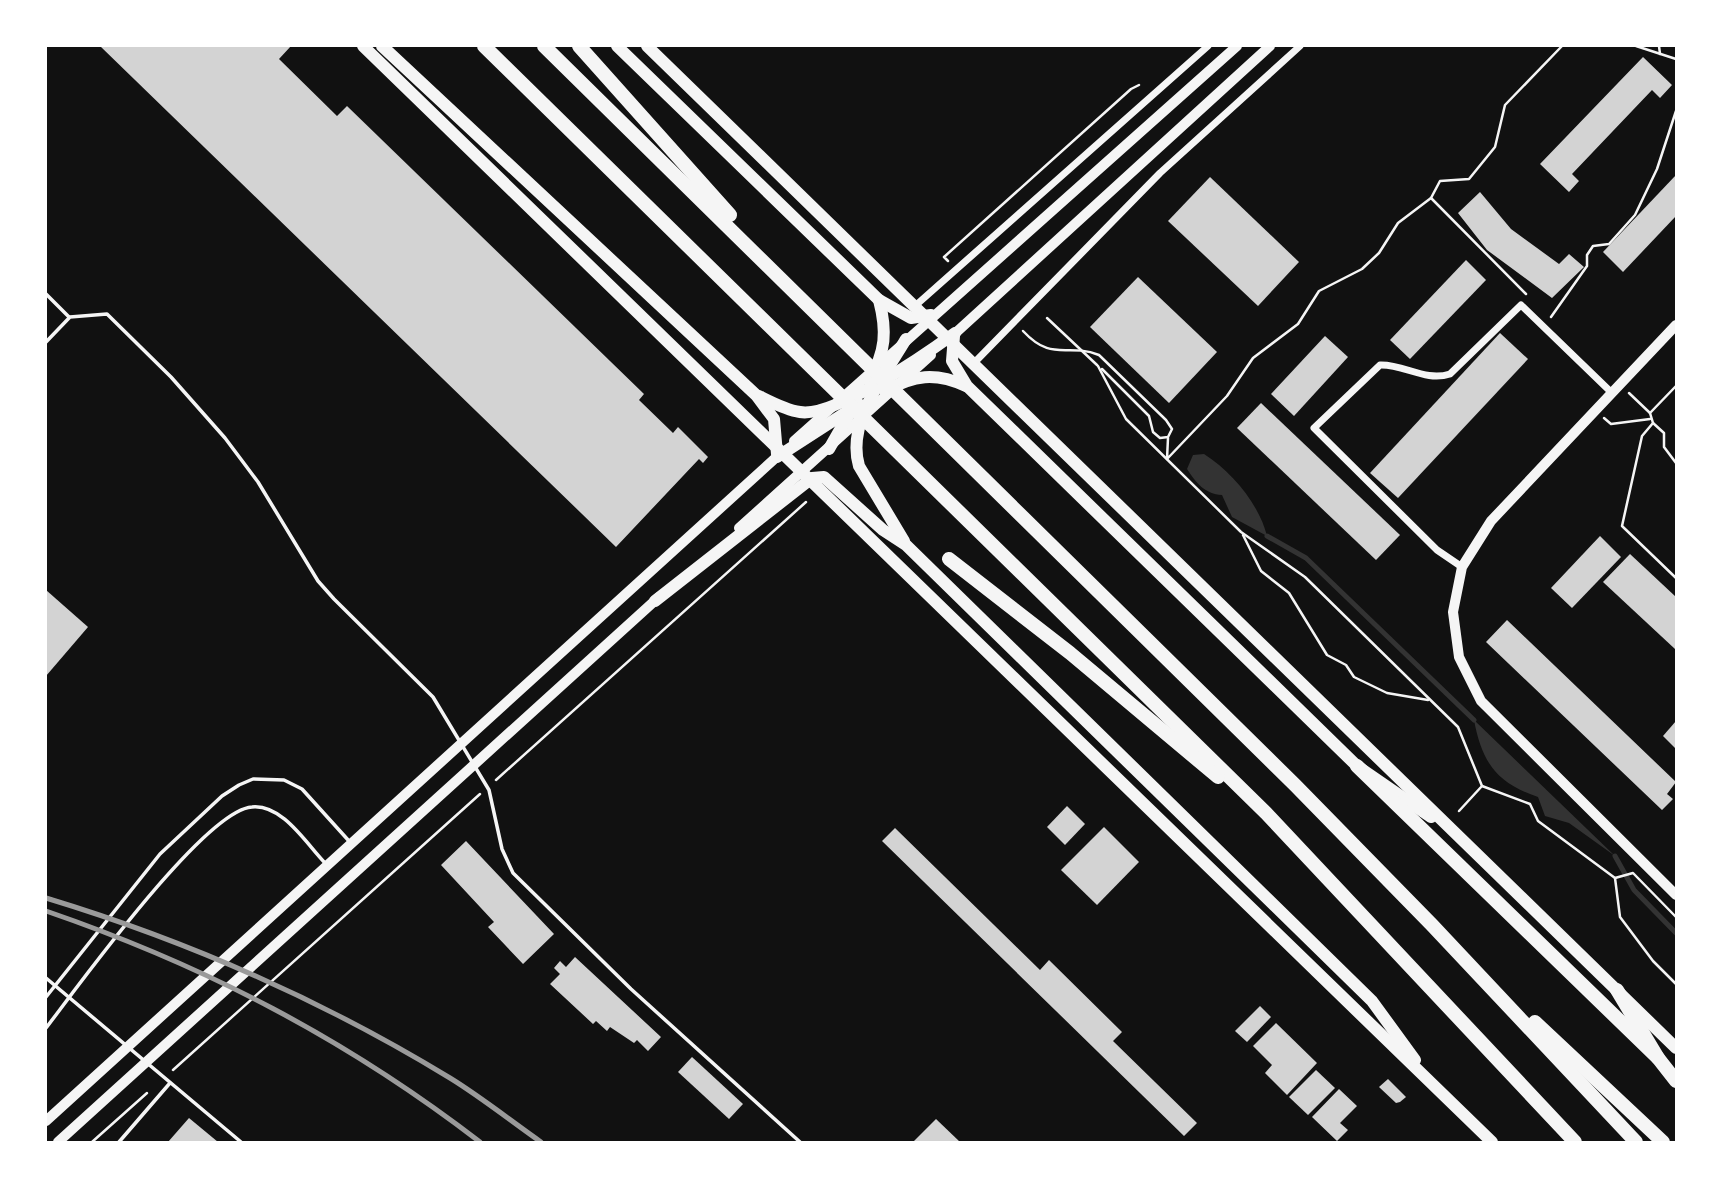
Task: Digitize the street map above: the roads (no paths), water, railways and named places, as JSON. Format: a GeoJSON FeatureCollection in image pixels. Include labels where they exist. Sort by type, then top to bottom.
{"type":"FeatureCollection","features":[{"type":"Feature","properties":{"kind":"highway"},"geometry":{"type":"LineString","coordinates":[[363,46],[1492,1143]]}},
{"type":"Feature","properties":{"kind":"highway"},"geometry":{"type":"LineString","coordinates":[[382,46],[756,395],[774,419],[777,457],[853,408],[883,379],[955,333]]}},
{"type":"Feature","properties":{"kind":"highway"},"geometry":{"type":"LineString","coordinates":[[484,46],[1266,813],[1495,1060],[1576,1143]]}},
{"type":"Feature","properties":{"kind":"highway"},"geometry":{"type":"LineString","coordinates":[[544,46],[1432,925],[1663,1143]]}},
{"type":"Feature","properties":{"kind":"highway"},"geometry":{"type":"LineString","coordinates":[[617,46],[879,300],[911,318],[920,319],[935,313]]}},
{"type":"Feature","properties":{"kind":"highway"},"geometry":{"type":"LineString","coordinates":[[647,46],[975,362],[1676,1048]]}},
{"type":"Feature","properties":{"kind":"highway"},"geometry":{"type":"LineString","coordinates":[[579,47],[804,301]]}},
{"type":"Feature","properties":{"kind":"highway"},"geometry":{"type":"LineString","coordinates":[[879,300],[886,325],[885,344],[855,442],[859,466],[906,545]]}},
{"type":"Feature","properties":{"kind":"highway"},"geometry":{"type":"LineString","coordinates":[[955,333],[952,360],[967,386],[1658,1058]]}},
{"type":"Feature","properties":{"kind":"highway"},"geometry":{"type":"LineString","coordinates":[[883,379],[906,339]]}},
{"type":"Feature","properties":{"kind":"highway"},"geometry":{"type":"LineString","coordinates":[[756,395],[800,412],[833,405],[901,382],[932,375],[967,386]]}},
{"type":"Feature","properties":{"kind":"highway"},"geometry":{"type":"LineString","coordinates":[[829,449],[853,408]]}},
{"type":"Feature","properties":{"kind":"highway"},"geometry":{"type":"LineString","coordinates":[[655,601],[818,476],[833,483],[883,530],[906,545],[1372,1001],[1436,1088]]}},
{"type":"Feature","properties":{"kind":"highway"},"geometry":{"type":"LineString","coordinates":[[949,559],[1070,653],[1245,800],[1266,813]]}},
{"type":"Feature","properties":{"kind":"highway"},"geometry":{"type":"LineString","coordinates":[[1357,766],[1460,837]]}},
{"type":"Feature","properties":{"kind":"highway"},"geometry":{"type":"LineString","coordinates":[[1432,925],[1636,1143]]}},
{"type":"Feature","properties":{"kind":"highway"},"geometry":{"type":"LineString","coordinates":[[1617,990],[1658,1058],[1676,1081]]}},
{"type":"Feature","properties":{"kind":"highway"},"geometry":{"type":"LineString","coordinates":[[1495,1060],[1565,1143]]}},
{"type":"Feature","properties":{"kind":"street"},"geometry":{"type":"LineString","coordinates":[[915,306],[1208,46]]}},
{"type":"Feature","properties":{"kind":"street"},"geometry":{"type":"LineString","coordinates":[[46,1122],[906,339],[1237,46]]}},
{"type":"Feature","properties":{"kind":"street"},"geometry":{"type":"LineString","coordinates":[[58,1143],[655,601],[829,449],[1208,99],[1270,46]]}},
{"type":"Feature","properties":{"kind":"street"},"geometry":{"type":"LineString","coordinates":[[975,362],[1160,173],[1300,46]]}},
{"type":"Feature","properties":{"kind":"street"},"geometry":{"type":"LineString","coordinates":[[1462,567],[1437,550],[1314,428],[1380,365],[1425,376],[1440,377],[1450,374],[1521,305],[1612,393]]}},
{"type":"Feature","properties":{"kind":"street"},"geometry":{"type":"LineString","coordinates":[[1676,325],[1491,521],[1462,567],[1454,597],[1453,632],[1463,669],[1474,691],[1506,729],[1676,895]]}},
{"type":"Feature","properties":{"kind":"lane"},"geometry":{"type":"LineString","coordinates":[[46,294],[70,317]]}},
{"type":"Feature","properties":{"kind":"lane"},"geometry":{"type":"LineString","coordinates":[[46,342],[70,317],[107,314],[209,419],[258,482],[318,581],[418,681],[444,714],[489,790],[502,849],[513,873],[631,989],[800,1143]]}},
{"type":"Feature","properties":{"kind":"lane"},"geometry":{"type":"LineString","coordinates":[[46,997],[160,854],[222,796],[239,785],[253,779],[284,780],[302,789],[351,844]]}},
{"type":"Feature","properties":{"kind":"lane"},"geometry":{"type":"LineString","coordinates":[[46,1028],[175,867],[236,811],[253,807],[281,816],[327,866]]}},
{"type":"Feature","properties":{"kind":"lane"},"geometry":{"type":"LineString","coordinates":[[46,978],[241,1143]]}},
{"type":"Feature","properties":{"kind":"lane"},"geometry":{"type":"LineString","coordinates":[[119,1143],[170,1083]]}},
{"type":"Feature","properties":{"kind":"waterway"},"geometry":{"type":"LineString","coordinates":[[1267,536],[1306,558],[1474,720]]}},
{"type":"Feature","properties":{"kind":"waterway"},"geometry":{"type":"LineString","coordinates":[[1615,856],[1634,890],[1676,933]]}},
{"type":"Feature","properties":{"kind":"railway"},"geometry":{"type":"LineString","coordinates":[[46,898],[151,933],[303,998],[450,1078],[541,1142]]}},
{"type":"Feature","properties":{"kind":"railway"},"geometry":{"type":"LineString","coordinates":[[46,911],[162,956],[273,1008],[378,1070],[480,1142]]}}]}
